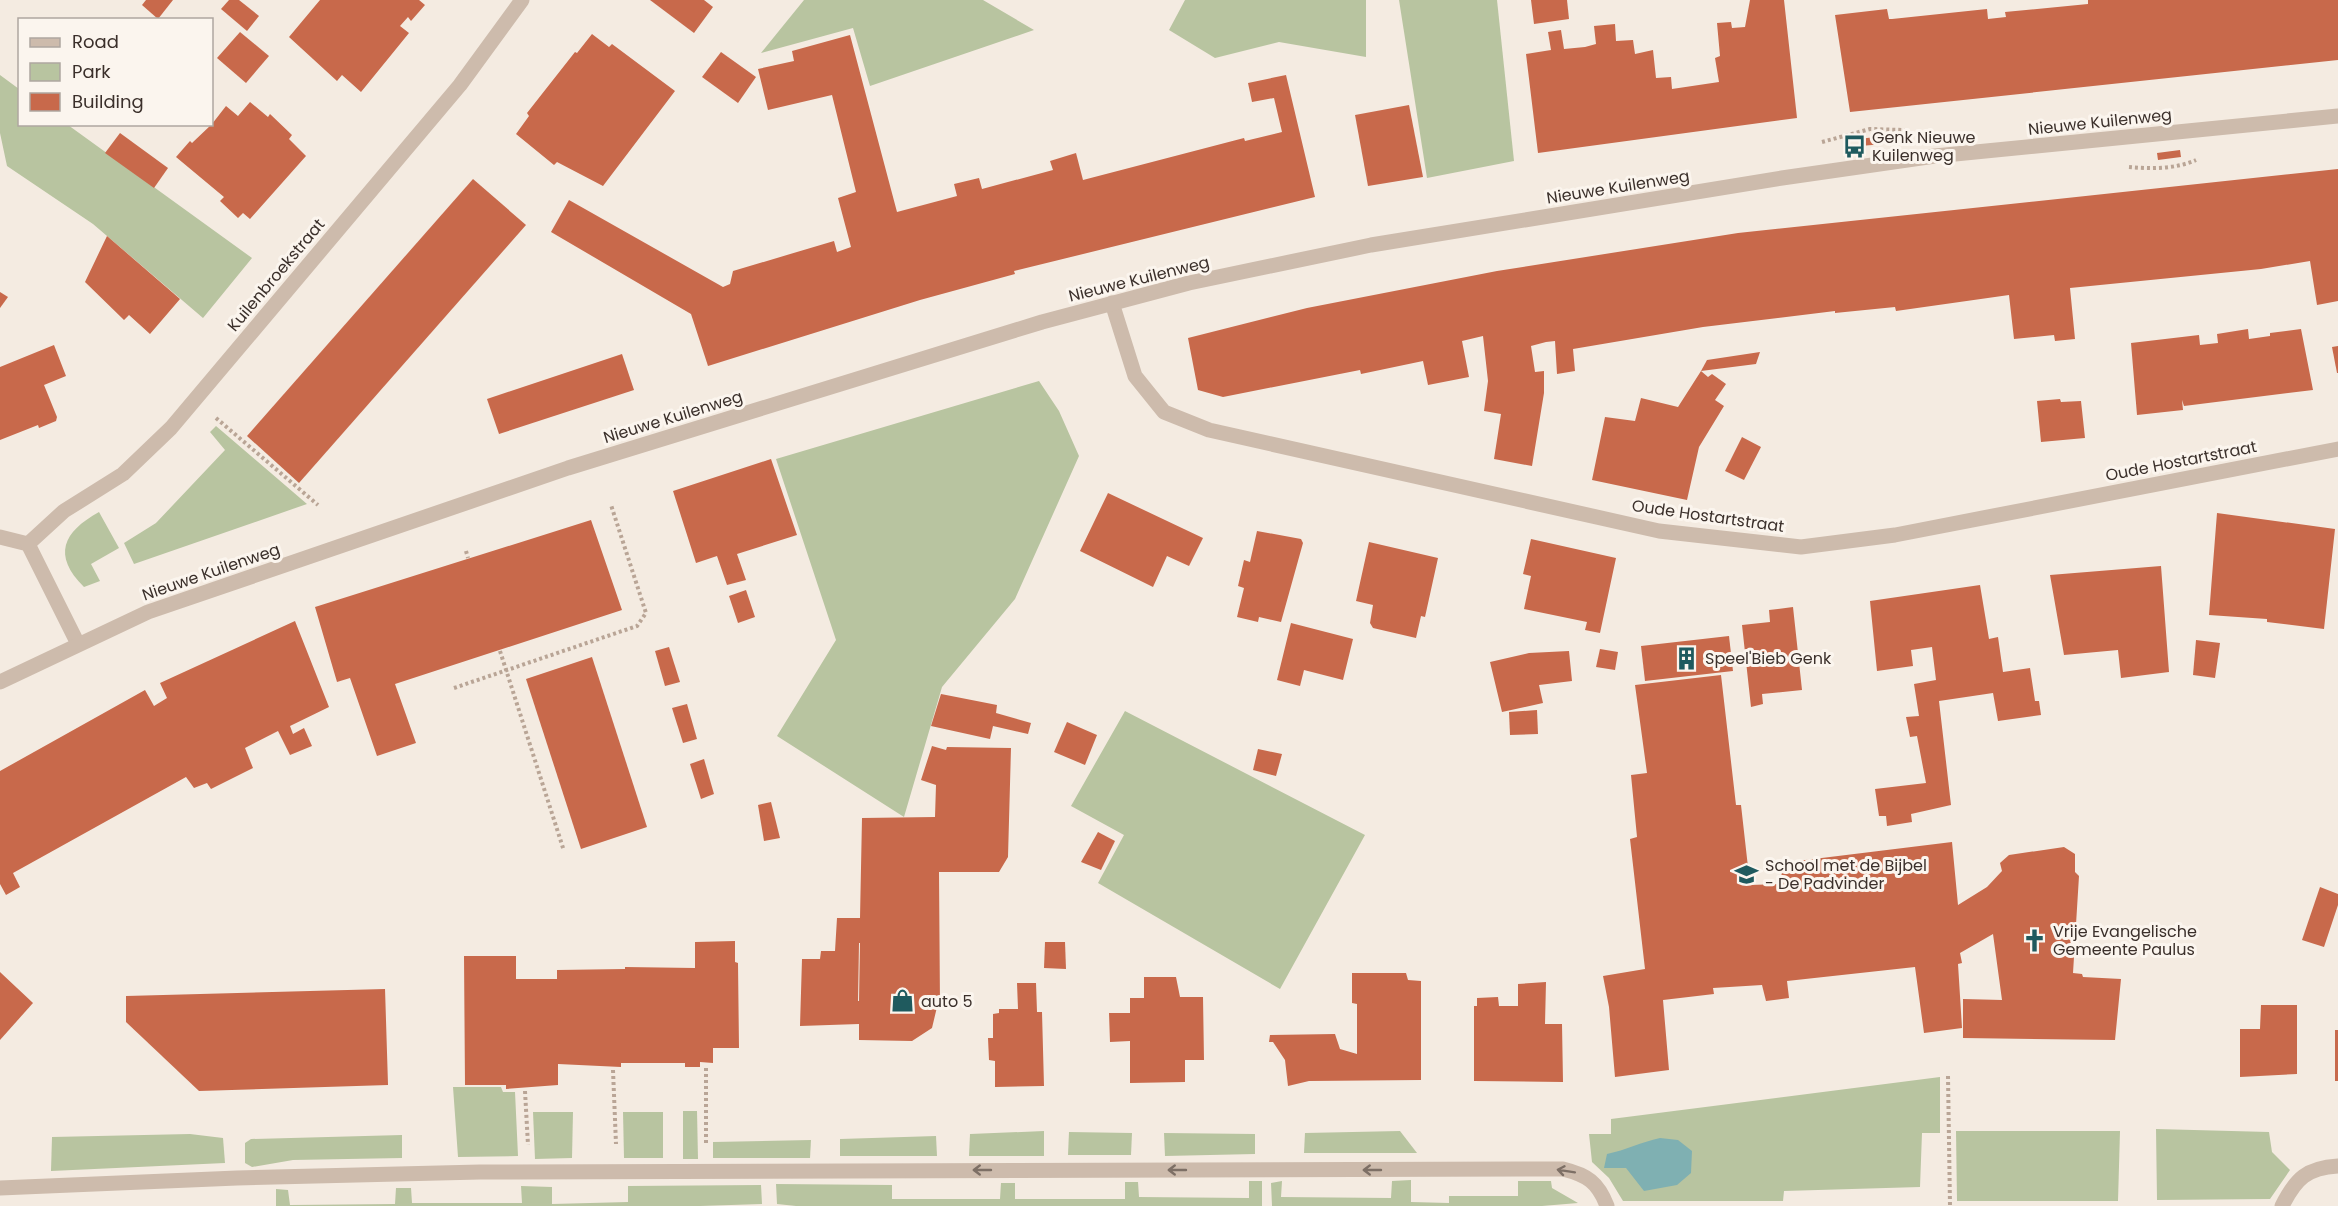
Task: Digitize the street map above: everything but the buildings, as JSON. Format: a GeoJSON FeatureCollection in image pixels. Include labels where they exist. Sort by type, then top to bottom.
{"type":"FeatureCollection","features":[{"type":"Feature","properties":{"kind":"street","name":"Kuilenbroekstraat"},"geometry":{"type":"LineString","coordinates":[[28,544],[64,511],[123,474],[171,428],[460,85],[522,0]]}},
{"type":"Feature","properties":{"kind":"street","name":"Nieuwe Kuilenweg"},"geometry":{"type":"LineString","coordinates":[[0,682],[148,612],[568,468],[1112,303],[1189,283],[1371,245],[1782,178],[1935,156],[2338,116]]}},
{"type":"Feature","properties":{"kind":"street","name":"Oude Hostartstraat"},"geometry":{"type":"LineString","coordinates":[[1112,303],[1135,376],[1164,412],[1209,430],[1659,531],[1801,547],[1895,535],[2338,449]]}},
{"type":"Feature","properties":{"kind":"street"},"geometry":{"type":"LineString","coordinates":[[0,537],[28,544],[78,644]]}},
{"type":"Feature","properties":{"kind":"street"},"geometry":{"type":"LineString","coordinates":[[2282,1206],[2302,1177],[2317,1168],[2338,1166]]}},
{"type":"Feature","properties":{"kind":"street"},"geometry":{"type":"LineString","coordinates":[[0,1188],[237,1178],[480,1172],[1563,1169],[1585,1174],[1601,1190],[1607,1206]]}},
{"type":"Feature","properties":{"kind":"path"},"geometry":{"type":"LineString","coordinates":[[216,418],[318,504]]}},
{"type":"Feature","properties":{"kind":"path"},"geometry":{"type":"LineString","coordinates":[[454,687],[637,626],[646,613],[611,505]]}},
{"type":"Feature","properties":{"kind":"path"},"geometry":{"type":"LineString","coordinates":[[466,552],[468,558]]}},
{"type":"Feature","properties":{"kind":"path"},"geometry":{"type":"LineString","coordinates":[[500,651],[564,851]]}},
{"type":"Feature","properties":{"kind":"path"},"geometry":{"type":"LineString","coordinates":[[705,1141],[706,1066]]}},
{"type":"Feature","properties":{"kind":"path"},"geometry":{"type":"LineString","coordinates":[[613,1070],[616,1141]]}},
{"type":"Feature","properties":{"kind":"path"},"geometry":{"type":"LineString","coordinates":[[1948,1076],[1950,1206]]}},
{"type":"Feature","properties":{"kind":"path"},"geometry":{"type":"LineString","coordinates":[[525,1091],[528,1144]]}},
{"type":"Feature","properties":{"kind":"green space"},"geometry":{"type":"Polygon","coordinates":[[[804,0],[983,0],[1034,30],[870,86],[853,28],[761,53],[804,0]]]}},
{"type":"Feature","properties":{"kind":"green space"},"geometry":{"type":"Polygon","coordinates":[[[1185,0],[1366,0],[1366,57],[1279,42],[1215,58],[1169,30],[1185,0]]]}},
{"type":"Feature","properties":{"kind":"green space"},"geometry":{"type":"Polygon","coordinates":[[[1399,0],[1497,0],[1514,161],[1427,178],[1399,0]]]}},
{"type":"Feature","properties":{"kind":"green space"},"geometry":{"type":"Polygon","coordinates":[[[0,75],[18,88],[18,126],[69,126],[252,258],[203,318],[93,224],[7,166],[0,133],[0,75]]]}},
{"type":"Feature","properties":{"kind":"green space"},"geometry":{"type":"Polygon","coordinates":[[[1039,381],[1059,411],[1079,456],[1015,599],[942,687],[904,817],[777,736],[836,640],[776,459],[1039,381]]]}},
{"type":"Feature","properties":{"kind":"green space"},"geometry":{"type":"Polygon","coordinates":[[[216,426],[307,504],[134,564],[124,543],[156,523],[225,450],[210,432],[216,426]]]}},
{"type":"Feature","properties":{"kind":"green space"},"geometry":{"type":"Polygon","coordinates":[[[99,512],[119,548],[91,564],[100,581],[84,587],[68,565],[65,554],[66,545],[77,528],[99,512]]]}},
{"type":"Feature","properties":{"kind":"green space"},"geometry":{"type":"Polygon","coordinates":[[[1125,711],[1365,835],[1280,989],[1098,883],[1124,835],[1071,806],[1125,711]]]}},
{"type":"Feature","properties":{"kind":"green space"},"geometry":{"type":"Polygon","coordinates":[[[1940,1077],[1940,1133],[1922,1133],[1920,1187],[1784,1191],[1783,1201],[1623,1201],[1609,1178],[1592,1162],[1589,1134],[1611,1134],[1611,1119],[1940,1077]]]}},
{"type":"Feature","properties":{"kind":"green space"},"geometry":{"type":"Polygon","coordinates":[[[453,1087],[501,1087],[503,1092],[515,1092],[518,1156],[458,1157],[453,1087]]]}},
{"type":"Feature","properties":{"kind":"green space"},"geometry":{"type":"Polygon","coordinates":[[[683,1111],[697,1111],[698,1159],[683,1159],[683,1111]]]}},
{"type":"Feature","properties":{"kind":"green space"},"geometry":{"type":"Polygon","coordinates":[[[533,1112],[573,1112],[572,1158],[535,1159],[533,1112]]]}},
{"type":"Feature","properties":{"kind":"green space"},"geometry":{"type":"Polygon","coordinates":[[[623,1112],[663,1112],[663,1158],[624,1158],[623,1112]]]}},
{"type":"Feature","properties":{"kind":"green space"},"geometry":{"type":"Polygon","coordinates":[[[2156,1129],[2269,1132],[2272,1152],[2290,1170],[2270,1199],[2157,1200],[2156,1129]]]}},
{"type":"Feature","properties":{"kind":"green space"},"geometry":{"type":"Polygon","coordinates":[[[1044,1131],[1044,1156],[969,1156],[970,1134],[1044,1131]]]}},
{"type":"Feature","properties":{"kind":"green space"},"geometry":{"type":"Polygon","coordinates":[[[1400,1131],[1417,1153],[1304,1153],[1305,1133],[1400,1131]]]}},
{"type":"Feature","properties":{"kind":"green space"},"geometry":{"type":"Polygon","coordinates":[[[1956,1131],[2120,1131],[2118,1201],[1957,1201],[1956,1131]]]}},
{"type":"Feature","properties":{"kind":"green space"},"geometry":{"type":"Polygon","coordinates":[[[1069,1132],[1132,1133],[1131,1155],[1068,1155],[1069,1132]]]}},
{"type":"Feature","properties":{"kind":"green space"},"geometry":{"type":"Polygon","coordinates":[[[1164,1133],[1255,1134],[1255,1154],[1165,1156],[1164,1133]]]}},
{"type":"Feature","properties":{"kind":"green space"},"geometry":{"type":"Polygon","coordinates":[[[190,1134],[223,1138],[225,1163],[51,1171],[52,1137],[190,1134]]]}},
{"type":"Feature","properties":{"kind":"green space"},"geometry":{"type":"Polygon","coordinates":[[[402,1135],[402,1158],[293,1160],[252,1167],[245,1163],[245,1143],[251,1139],[402,1135]]]}},
{"type":"Feature","properties":{"kind":"green space"},"geometry":{"type":"Polygon","coordinates":[[[936,1136],[937,1156],[840,1156],[840,1139],[936,1136]]]}},
{"type":"Feature","properties":{"kind":"green space"},"geometry":{"type":"Polygon","coordinates":[[[811,1140],[810,1158],[713,1158],[713,1142],[811,1140]]]}},
{"type":"Feature","properties":{"kind":"green space"},"geometry":{"type":"Polygon","coordinates":[[[1411,1180],[1411,1202],[1449,1203],[1449,1196],[1518,1196],[1518,1181],[1551,1181],[1552,1188],[1578,1203],[1542,1206],[1272,1206],[1271,1183],[1282,1181],[1281,1197],[1391,1198],[1392,1181],[1411,1180]]]}},
{"type":"Feature","properties":{"kind":"green space"},"geometry":{"type":"Polygon","coordinates":[[[1249,1181],[1262,1181],[1262,1206],[796,1206],[777,1204],[776,1184],[892,1185],[892,1199],[1000,1199],[1001,1183],[1015,1183],[1015,1199],[1125,1199],[1125,1182],[1138,1182],[1139,1197],[1249,1198],[1249,1181]]]}},
{"type":"Feature","properties":{"kind":"green space"},"geometry":{"type":"Polygon","coordinates":[[[761,1185],[762,1204],[276,1206],[276,1189],[288,1190],[290,1205],[395,1204],[396,1188],[411,1188],[412,1203],[522,1203],[521,1186],[552,1187],[552,1204],[628,1202],[628,1186],[761,1185]]]}},
{"type":"Feature","properties":{"kind":"water"},"geometry":{"type":"Polygon","coordinates":[[[1660,1138],[1678,1140],[1692,1151],[1691,1173],[1677,1185],[1644,1191],[1626,1168],[1604,1168],[1607,1154],[1660,1138]]]}},
{"type":"Feature","properties":{"kind":"place","name":"Genk Nieuwe Kuilenweg"},"geometry":{"type":"Point","coordinates":[1854,146]}},
{"type":"Feature","properties":{"kind":"place","name":"Speel'Bieb Genk"},"geometry":{"type":"Point","coordinates":[1687,658]}},
{"type":"Feature","properties":{"kind":"place","name":"School met de Bijbel - De Padvinder"},"geometry":{"type":"Point","coordinates":[1747,874]}},
{"type":"Feature","properties":{"kind":"place","name":"Vrije Evangelische Gemeente Paulus"},"geometry":{"type":"Point","coordinates":[2035,940]}},
{"type":"Feature","properties":{"kind":"place","name":"auto 5"},"geometry":{"type":"Point","coordinates":[903,1001]}}]}
